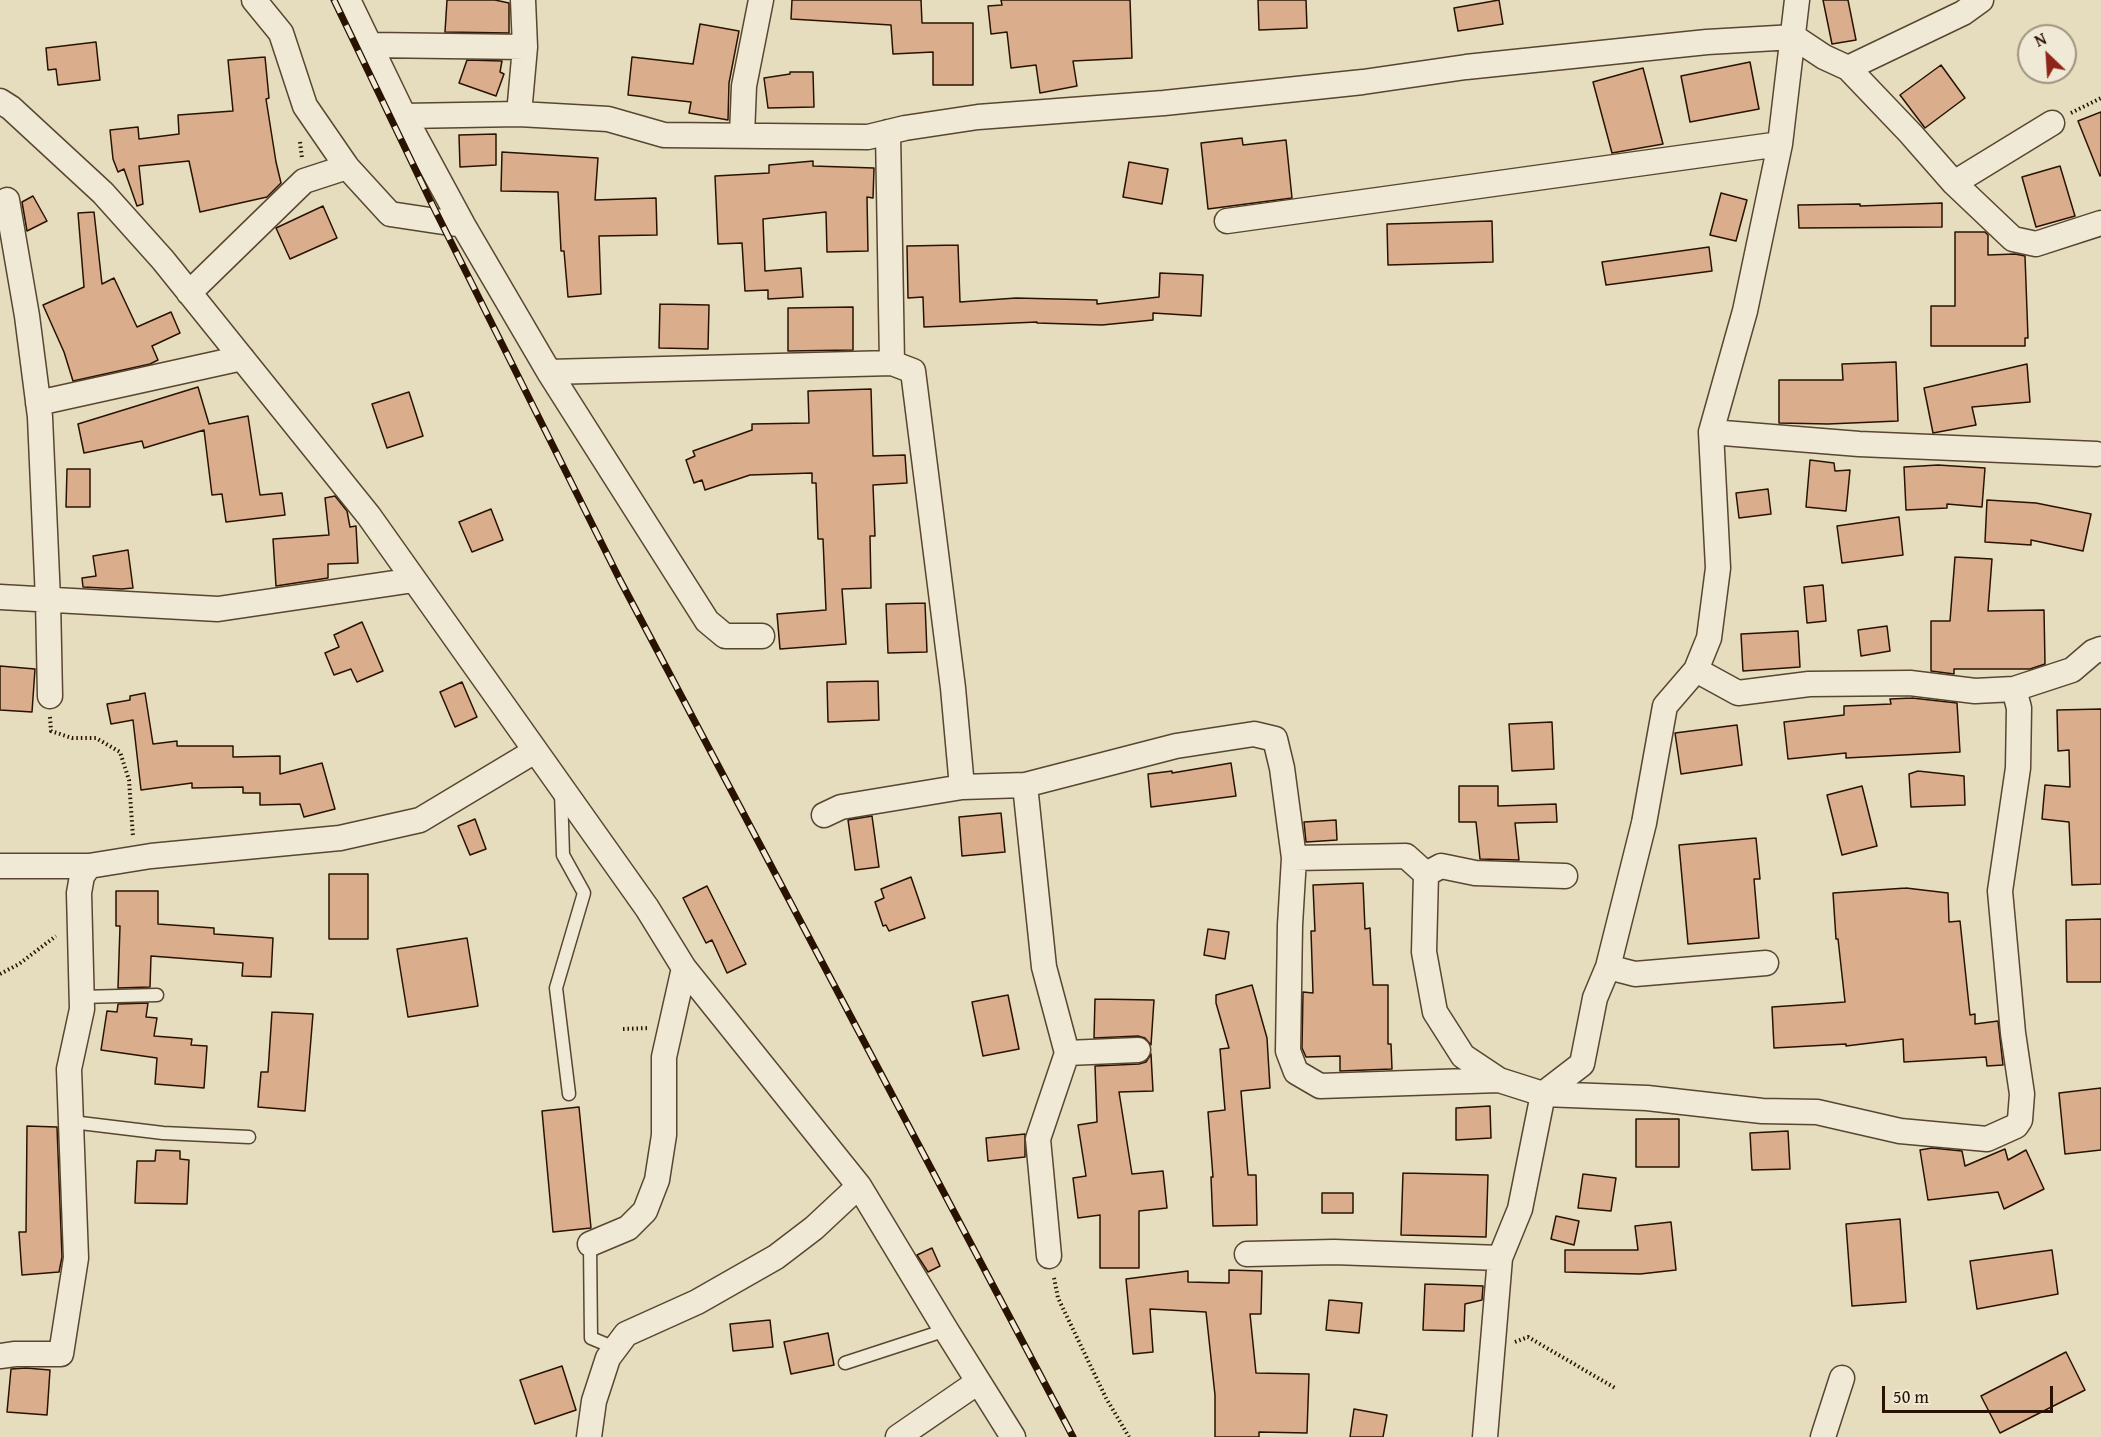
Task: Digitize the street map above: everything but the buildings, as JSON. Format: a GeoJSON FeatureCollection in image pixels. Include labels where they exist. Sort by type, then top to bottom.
{"type":"FeatureCollection","features":[{"type":"Feature","properties":{"kind":"street"},"geometry":{"type":"LineString","coordinates":[[254,0],[281,33],[304,106],[347,167],[390,214],[463,225]]}},
{"type":"Feature","properties":{"kind":"street"},"geometry":{"type":"LineString","coordinates":[[348,0],[404,116],[463,225],[549,372],[707,621],[725,636],[762,636]]}},
{"type":"Feature","properties":{"kind":"street"},"geometry":{"type":"LineString","coordinates":[[519,114],[525,47],[523,0]]}},
{"type":"Feature","properties":{"kind":"street"},"geometry":{"type":"LineString","coordinates":[[742,135],[744,86],[761,0]]}},
{"type":"Feature","properties":{"kind":"street"},"geometry":{"type":"LineString","coordinates":[[1485,1437],[1500,1258],[1520,1209],[1544,1094],[1582,1064],[1595,998],[1608,966],[1644,823],[1665,706],[1696,670],[1709,638],[1718,568],[1711,432],[1746,311],[1780,144],[1797,0]]}},
{"type":"Feature","properties":{"kind":"street"},"geometry":{"type":"LineString","coordinates":[[1848,68],[1963,13],[1981,0]]}},
{"type":"Feature","properties":{"kind":"street"},"geometry":{"type":"LineString","coordinates":[[404,116],[519,114],[608,119],[664,135],[868,137],[978,117],[1164,102],[1363,82],[1466,67],[1707,42],[1794,37],[1824,57],[1848,68],[1954,183],[2013,238],[2036,244],[2101,223]]}},
{"type":"Feature","properties":{"kind":"street"},"geometry":{"type":"LineString","coordinates":[[371,45],[525,47]]}},
{"type":"Feature","properties":{"kind":"street"},"geometry":{"type":"LineString","coordinates":[[0,101],[11,108],[103,193],[189,293],[369,516],[647,908],[684,968],[859,1186],[1013,1437]]}},
{"type":"Feature","properties":{"kind":"street"},"geometry":{"type":"LineString","coordinates":[[1954,183],[2052,123]]}},
{"type":"Feature","properties":{"kind":"street"},"geometry":{"type":"LineString","coordinates":[[888,132],[892,363]]}},
{"type":"Feature","properties":{"kind":"street"},"geometry":{"type":"LineString","coordinates":[[1227,221],[1780,144]]}},
{"type":"Feature","properties":{"kind":"street"},"geometry":{"type":"LineString","coordinates":[[189,293],[304,181],[347,167]]}},
{"type":"Feature","properties":{"kind":"street"},"geometry":{"type":"LineString","coordinates":[[7,200],[27,316],[38,404],[48,600],[50,696]]}},
{"type":"Feature","properties":{"kind":"street"},"geometry":{"type":"LineString","coordinates":[[38,404],[242,358]]}},
{"type":"Feature","properties":{"kind":"street"},"geometry":{"type":"LineString","coordinates":[[549,372],[892,363],[913,372],[953,688],[962,787]]}},
{"type":"Feature","properties":{"kind":"street"},"geometry":{"type":"LineString","coordinates":[[1711,432],[1859,444],[2096,454]]}},
{"type":"Feature","properties":{"kind":"street"},"geometry":{"type":"LineString","coordinates":[[0,597],[218,609],[414,580]]}},
{"type":"Feature","properties":{"kind":"street"},"geometry":{"type":"LineString","coordinates":[[1696,670],[1738,693],[1809,684],[1910,683],[1976,691],[2014,688],[2072,670],[2093,652],[2101,649]]}},
{"type":"Feature","properties":{"kind":"street"},"geometry":{"type":"LineString","coordinates":[[1294,858],[1406,856],[1426,874],[1424,952],[1434,1012],[1463,1056],[1499,1080],[1544,1094],[1647,1098],[1762,1111],[1816,1112],[1900,1131],[1987,1139],[2016,1126],[2020,1120],[2022,1094],[2013,1033],[2000,891],[2018,768],[2019,708],[2014,688]]}},
{"type":"Feature","properties":{"kind":"street"},"geometry":{"type":"LineString","coordinates":[[824,815],[841,807],[962,787],[1025,785],[1176,746],[1254,734],[1275,739],[1282,768],[1294,858],[1290,925],[1288,1051],[1296,1072],[1320,1086],[1499,1080]]}},
{"type":"Feature","properties":{"kind":"street"},"geometry":{"type":"LineString","coordinates":[[0,866],[89,866],[135,859],[340,838],[420,820],[535,751]]}},
{"type":"Feature","properties":{"kind":"street"},"geometry":{"type":"LineString","coordinates":[[1025,785],[1044,967],[1067,1053],[1038,1140],[1049,1256]]}},
{"type":"Feature","properties":{"kind":"street"},"geometry":{"type":"LineString","coordinates":[[0,1356],[61,1354],[76,1258],[69,1069],[82,1009],[80,917],[82,876],[89,866]]}},
{"type":"Feature","properties":{"kind":"street"},"geometry":{"type":"LineString","coordinates":[[1426,874],[1441,866],[1475,873],[1565,876]]}},
{"type":"Feature","properties":{"kind":"street"},"geometry":{"type":"LineString","coordinates":[[1608,966],[1635,974],[1766,963]]}},
{"type":"Feature","properties":{"kind":"street"},"geometry":{"type":"LineString","coordinates":[[590,1244],[628,1228],[645,1211],[657,1180],[664,1135],[664,1057],[684,968]]}},
{"type":"Feature","properties":{"kind":"street"},"geometry":{"type":"LineString","coordinates":[[1067,1053],[1138,1050]]}},
{"type":"Feature","properties":{"kind":"street"},"geometry":{"type":"LineString","coordinates":[[589,1437],[594,1401],[608,1358],[626,1334],[697,1302],[776,1257],[814,1228],[859,1186]]}},
{"type":"Feature","properties":{"kind":"street"},"geometry":{"type":"LineString","coordinates":[[1246,1254],[1334,1252],[1500,1258]]}},
{"type":"Feature","properties":{"kind":"street"},"geometry":{"type":"LineString","coordinates":[[1823,1437],[1842,1378]]}},
{"type":"Feature","properties":{"kind":"street"},"geometry":{"type":"LineString","coordinates":[[898,1437],[978,1382]]}},
{"type":"Feature","properties":{"kind":"lane"},"geometry":{"type":"LineString","coordinates":[[561,788],[563,855],[584,893],[556,988],[569,1094]]}},
{"type":"Feature","properties":{"kind":"lane"},"geometry":{"type":"LineString","coordinates":[[81,997],[157,995]]}},
{"type":"Feature","properties":{"kind":"lane"},"geometry":{"type":"LineString","coordinates":[[72,1122],[163,1133],[249,1137]]}},
{"type":"Feature","properties":{"kind":"lane"},"geometry":{"type":"LineString","coordinates":[[590,1244],[591,1338],[615,1348]]}},
{"type":"Feature","properties":{"kind":"lane"},"geometry":{"type":"LineString","coordinates":[[845,1363],[946,1330]]}},
{"type":"Feature","properties":{"kind":"path"},"geometry":{"type":"LineString","coordinates":[[2052,123],[2101,98]]}},
{"type":"Feature","properties":{"kind":"path"},"geometry":{"type":"LineString","coordinates":[[300,136],[303,170]]}},
{"type":"Feature","properties":{"kind":"path"},"geometry":{"type":"LineString","coordinates":[[50,696],[51,731],[72,738],[96,738],[120,752],[129,780],[135,859]]}},
{"type":"Feature","properties":{"kind":"path"},"geometry":{"type":"LineString","coordinates":[[0,974],[19,964],[80,917]]}},
{"type":"Feature","properties":{"kind":"path"},"geometry":{"type":"LineString","coordinates":[[1049,1256],[1058,1298],[1106,1398],[1129,1437]]}},
{"type":"Feature","properties":{"kind":"path"},"geometry":{"type":"LineString","coordinates":[[1492,1352],[1528,1337],[1615,1388]]}},
{"type":"Feature","properties":{"kind":"railway"},"geometry":{"type":"LineString","coordinates":[[334,0],[431,202],[620,580],[1073,1437]]}}]}
